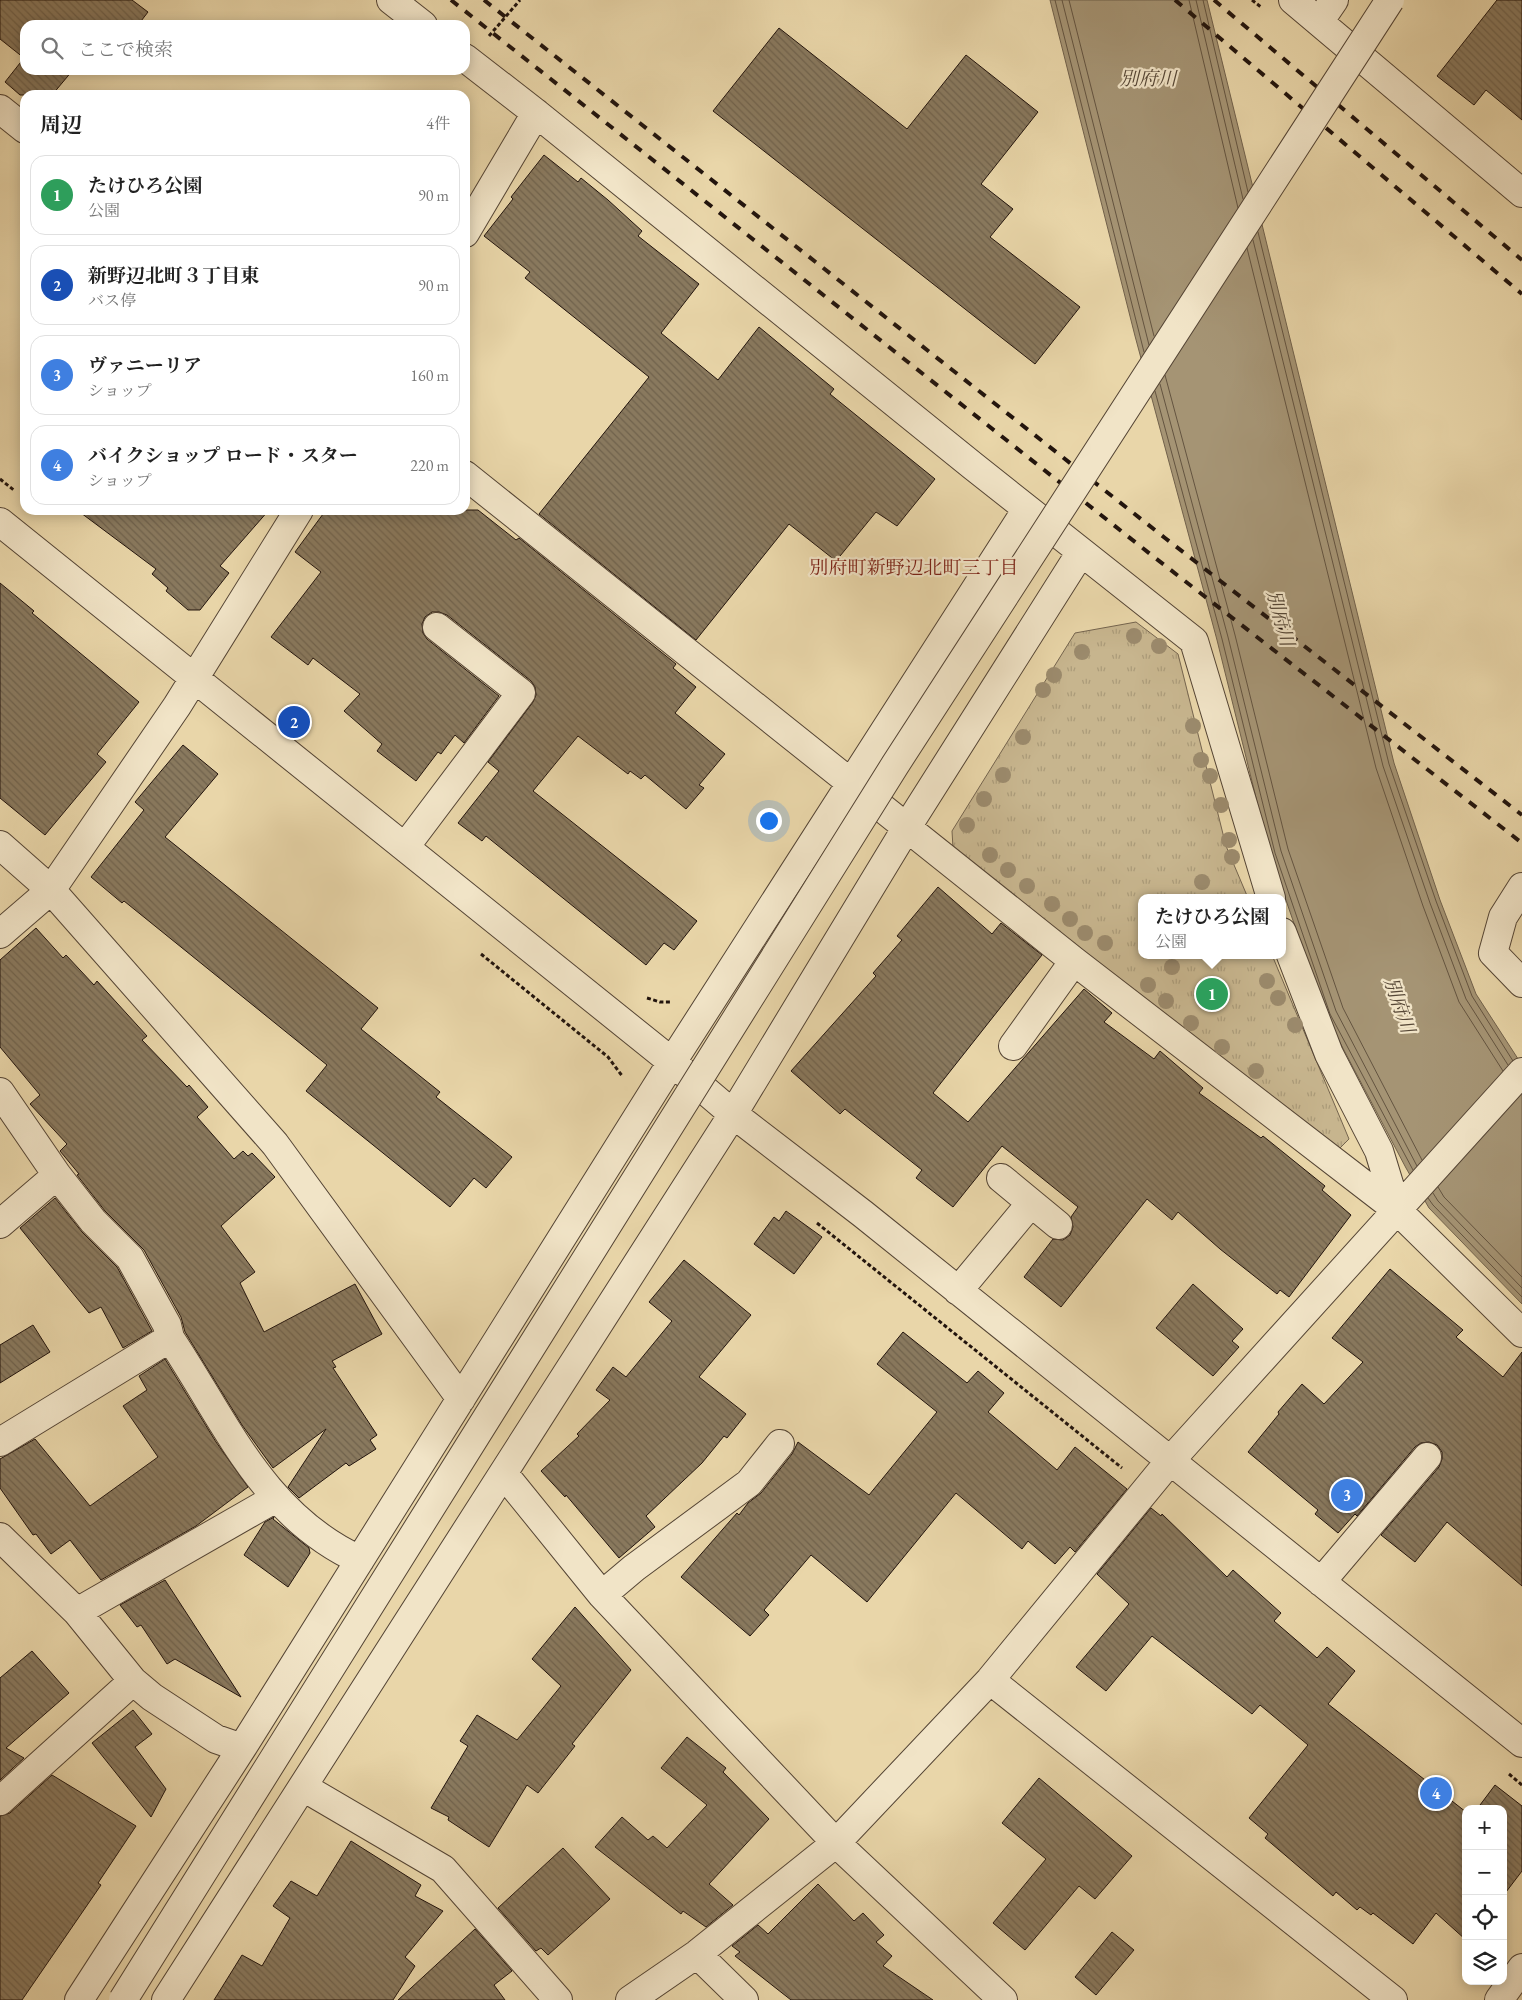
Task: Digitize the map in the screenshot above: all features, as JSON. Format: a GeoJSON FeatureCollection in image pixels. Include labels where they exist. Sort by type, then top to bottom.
{"type":"FeatureCollection","features":[{"type":"Feature","properties":{"kind":"street"},"geometry":{"type":"LineString","coordinates":[[391,0],[417,20]]}},
{"type":"Feature","properties":{"kind":"street"},"geometry":{"type":"LineString","coordinates":[[1293,0],[1326,11],[1522,193]]}},
{"type":"Feature","properties":{"kind":"street"},"geometry":{"type":"LineString","coordinates":[[124,2000],[895,765],[1390,0]]}},
{"type":"Feature","properties":{"kind":"street"},"geometry":{"type":"LineString","coordinates":[[470,61],[536,112],[1194,641],[1270,894]]}},
{"type":"Feature","properties":{"kind":"street"},"geometry":{"type":"LineString","coordinates":[[0,109],[20,125]]}},
{"type":"Feature","properties":{"kind":"street"},"geometry":{"type":"LineString","coordinates":[[470,224],[536,112]]}},
{"type":"Feature","properties":{"kind":"street"},"geometry":{"type":"LineString","coordinates":[[470,478],[1074,961],[1397,1210],[1522,1333]]}},
{"type":"Feature","properties":{"kind":"street"},"geometry":{"type":"LineString","coordinates":[[79,2000],[242,1748],[672,1062],[1028,509]]}},
{"type":"Feature","properties":{"kind":"street"},"geometry":{"type":"LineString","coordinates":[[0,934],[51,890],[195,678],[296,515]]}},
{"type":"Feature","properties":{"kind":"street"},"geometry":{"type":"LineString","coordinates":[[0,522],[672,1062],[733,1114],[863,1214],[1169,1462],[1522,1743]]}},
{"type":"Feature","properties":{"kind":"street"},"geometry":{"type":"LineString","coordinates":[[166,2000],[733,1114],[907,827],[1081,552]]}},
{"type":"Feature","properties":{"kind":"street"},"geometry":{"type":"LineString","coordinates":[[405,847],[425,823],[521,693],[437,627]]}},
{"type":"Feature","properties":{"kind":"street"},"geometry":{"type":"LineString","coordinates":[[0,844],[51,890],[275,1144],[461,1399]]}},
{"type":"Feature","properties":{"kind":"street"},"geometry":{"type":"LineString","coordinates":[[1522,887],[1503,917],[1493,953],[1522,983]]}},
{"type":"Feature","properties":{"kind":"street"},"geometry":{"type":"LineString","coordinates":[[1286,942],[1329,1054],[1379,1151],[1397,1210]]}},
{"type":"Feature","properties":{"kind":"street"},"geometry":{"type":"LineString","coordinates":[[1012,1046],[1074,961]]}},
{"type":"Feature","properties":{"kind":"street"},"geometry":{"type":"LineString","coordinates":[[630,2000],[697,1954],[836,1843],[990,1680],[1169,1462],[1522,1072]]}},
{"type":"Feature","properties":{"kind":"street"},"geometry":{"type":"LineString","coordinates":[[0,1092],[57,1175],[93,1221],[130,1258],[167,1325],[170,1338],[254,1471],[297,1521],[339,1550],[360,1560]]}},
{"type":"Feature","properties":{"kind":"street"},"geometry":{"type":"LineString","coordinates":[[0,1224],[57,1175]]}},
{"type":"Feature","properties":{"kind":"street"},"geometry":{"type":"LineString","coordinates":[[1001,1178],[1058,1225]]}},
{"type":"Feature","properties":{"kind":"street"},"geometry":{"type":"LineString","coordinates":[[958,1291],[1031,1203]]}},
{"type":"Feature","properties":{"kind":"street"},"geometry":{"type":"LineString","coordinates":[[0,1442],[170,1338]]}},
{"type":"Feature","properties":{"kind":"street"},"geometry":{"type":"LineString","coordinates":[[602,1595],[634,1568],[749,1483],[780,1444]]}},
{"type":"Feature","properties":{"kind":"street"},"geometry":{"type":"LineString","coordinates":[[1321,1582],[1426,1457]]}},
{"type":"Feature","properties":{"kind":"street"},"geometry":{"type":"LineString","coordinates":[[504,1474],[602,1595],[836,1843],[1003,2000]]}},
{"type":"Feature","properties":{"kind":"street"},"geometry":{"type":"LineString","coordinates":[[77,1612],[276,1498]]}},
{"type":"Feature","properties":{"kind":"street"},"geometry":{"type":"LineString","coordinates":[[0,1537],[77,1612],[133,1681],[152,1697],[216,1739],[242,1748]]}},
{"type":"Feature","properties":{"kind":"street"},"geometry":{"type":"LineString","coordinates":[[990,1680],[1393,2000]]}},
{"type":"Feature","properties":{"kind":"street"},"geometry":{"type":"LineString","coordinates":[[0,1801],[133,1681]]}},
{"type":"Feature","properties":{"kind":"street"},"geometry":{"type":"LineString","coordinates":[[303,1787],[443,1869],[558,2000]]}},
{"type":"Feature","properties":{"kind":"street"},"geometry":{"type":"LineString","coordinates":[[697,1954],[744,2000]]}},
{"type":"Feature","properties":{"kind":"street"},"geometry":{"type":"LineString","coordinates":[[1499,2000],[1522,1968]]}},
{"type":"Feature","properties":{"kind":"path"},"geometry":{"type":"LineString","coordinates":[[470,56],[520,0]]}},
{"type":"Feature","properties":{"kind":"path"},"geometry":{"type":"LineString","coordinates":[[643,996],[660,1002],[680,1002]]}},
{"type":"Feature","properties":{"kind":"path"},"geometry":{"type":"LineString","coordinates":[[816,1222],[1147,1488]]}},
{"type":"Feature","properties":{"kind":"path"},"geometry":{"type":"LineString","coordinates":[[1506,1772],[1522,1785]]}},
{"type":"Feature","properties":{"kind":"green space"},"geometry":{"type":"Polygon","coordinates":[[[1136,622],[1178,654],[1226,846],[1246,894],[1138,894],[1138,959],[1274,959],[1349,1139],[1336,1152],[953,848],[952,831],[1075,633],[1136,622]]]}},
{"type":"Feature","properties":{"kind":"water","name":"別府川"},"geometry":{"type":"Polygon","coordinates":[[[1050,0],[1207,0],[1394,763],[1440,900],[1476,994],[1522,1065],[1522,1304],[1429,1208],[1326,1016],[1286,900],[1286,894],[1284,894],[1270,854],[1217,640],[1135,336],[1050,0]]]}},
{"type":"Feature","properties":{"kind":"building"},"geometry":{"type":"Polygon","coordinates":[[[0,0],[132,0],[148,12],[142,20],[20,20],[20,55],[0,39],[0,0]]]}},
{"type":"Feature","properties":{"kind":"building"},"geometry":{"type":"Polygon","coordinates":[[[1497,0],[1522,0],[1522,120],[1486,90],[1474,105],[1437,76],[1497,0]]]}},
{"type":"Feature","properties":{"kind":"building"},"geometry":{"type":"Polygon","coordinates":[[[779,28],[907,129],[966,55],[1038,112],[981,184],[1013,209],[990,237],[1080,307],[1035,364],[713,111],[779,28]]]}},
{"type":"Feature","properties":{"kind":"building"},"geometry":{"type":"Polygon","coordinates":[[[20,63],[20,75],[69,75],[56,90],[20,90],[20,95],[5,82],[20,63]]]}},
{"type":"Feature","properties":{"kind":"building"},"geometry":{"type":"Polygon","coordinates":[[[544,155],[578,182],[581,178],[608,200],[642,231],[638,236],[699,284],[661,333],[718,380],[759,327],[834,389],[830,394],[935,479],[897,526],[876,512],[836,561],[789,524],[696,640],[539,514],[649,377],[525,278],[530,272],[484,236],[513,199],[511,197],[544,155]]]}},
{"type":"Feature","properties":{"kind":"building"},"geometry":{"type":"Polygon","coordinates":[[[470,510],[478,510],[516,540],[519,538],[676,664],[673,668],[696,687],[675,713],[725,754],[699,785],[704,788],[686,809],[645,775],[641,779],[630,771],[628,774],[578,736],[533,791],[697,921],[674,950],[664,943],[646,965],[486,836],[482,841],[458,823],[499,771],[488,762],[533,702],[536,695],[535,687],[531,681],[447,615],[432,612],[425,617],[422,624],[423,633],[427,639],[499,696],[464,743],[455,735],[441,754],[438,752],[416,781],[377,751],[382,744],[344,711],[360,694],[313,658],[308,665],[271,637],[321,572],[295,552],[322,515],[470,515],[470,510]]]}},
{"type":"Feature","properties":{"kind":"building"},"geometry":{"type":"Polygon","coordinates":[[[84,515],[265,515],[220,566],[229,573],[200,610],[188,610],[166,591],[168,588],[152,574],[156,569],[84,515]]]}},
{"type":"Feature","properties":{"kind":"building"},"geometry":{"type":"Polygon","coordinates":[[[0,583],[34,611],[32,613],[139,702],[97,754],[106,762],[45,835],[0,798],[0,583]]]}},
{"type":"Feature","properties":{"kind":"building"},"geometry":{"type":"Polygon","coordinates":[[[183,745],[218,774],[165,837],[378,1008],[361,1029],[440,1092],[436,1097],[512,1157],[486,1188],[474,1178],[450,1207],[306,1091],[327,1065],[124,901],[122,903],[91,877],[144,810],[135,802],[183,745]]]}},
{"type":"Feature","properties":{"kind":"building"},"geometry":{"type":"Polygon","coordinates":[[[938,887],[992,934],[1001,923],[1042,955],[933,1093],[968,1122],[1084,989],[1112,1013],[1104,1022],[1154,1059],[1160,1051],[1203,1088],[1199,1093],[1261,1138],[1263,1136],[1325,1186],[1322,1190],[1351,1215],[1289,1297],[1280,1290],[1277,1294],[1220,1249],[1178,1212],[1172,1220],[1147,1199],[1061,1307],[1024,1277],[1053,1239],[1063,1240],[1070,1235],[1073,1227],[1071,1217],[1078,1207],[1002,1146],[953,1207],[916,1178],[922,1170],[845,1109],[840,1114],[791,1071],[876,976],[873,973],[902,940],[897,936],[938,887]]]}},
{"type":"Feature","properties":{"kind":"building"},"geometry":{"type":"Polygon","coordinates":[[[36,928],[63,958],[66,955],[94,985],[97,981],[147,1036],[142,1040],[187,1087],[189,1085],[208,1107],[197,1117],[234,1159],[243,1151],[248,1156],[252,1153],[275,1177],[221,1226],[255,1272],[240,1283],[264,1332],[355,1284],[382,1334],[332,1361],[336,1367],[333,1368],[377,1435],[370,1440],[376,1449],[349,1466],[346,1463],[299,1498],[288,1487],[326,1429],[273,1468],[242,1425],[185,1332],[181,1317],[144,1250],[105,1211],[77,1175],[79,1174],[60,1151],[67,1144],[30,1104],[40,1095],[0,1047],[0,960],[36,928]]]}},
{"type":"Feature","properties":{"kind":"building"},"geometry":{"type":"Polygon","coordinates":[[[55,1198],[82,1232],[117,1267],[152,1331],[123,1348],[101,1307],[89,1313],[20,1228],[55,1198]]]}},
{"type":"Feature","properties":{"kind":"building"},"geometry":{"type":"Polygon","coordinates":[[[786,1211],[822,1237],[794,1274],[754,1244],[774,1217],[779,1221],[786,1211]]]}},
{"type":"Feature","properties":{"kind":"building"},"geometry":{"type":"Polygon","coordinates":[[[684,1260],[751,1315],[699,1377],[746,1414],[727,1438],[724,1436],[702,1463],[646,1516],[655,1527],[619,1558],[566,1495],[565,1497],[541,1471],[579,1436],[577,1434],[610,1400],[596,1390],[613,1367],[626,1377],[672,1321],[649,1302],[684,1260]]]}},
{"type":"Feature","properties":{"kind":"building"},"geometry":{"type":"Polygon","coordinates":[[[1390,1269],[1463,1330],[1456,1337],[1503,1377],[1522,1352],[1522,1586],[1447,1522],[1415,1562],[1381,1535],[1439,1467],[1442,1452],[1437,1445],[1429,1442],[1421,1443],[1415,1447],[1357,1516],[1355,1514],[1338,1533],[1315,1514],[1318,1510],[1248,1452],[1302,1384],[1324,1404],[1363,1362],[1332,1338],[1390,1269]]]}},
{"type":"Feature","properties":{"kind":"building"},"geometry":{"type":"Polygon","coordinates":[[[1193,1284],[1243,1329],[1232,1341],[1239,1347],[1213,1376],[1156,1328],[1193,1284]]]}},
{"type":"Feature","properties":{"kind":"building"},"geometry":{"type":"Polygon","coordinates":[[[33,1325],[50,1352],[0,1383],[0,1345],[33,1325]]]}},
{"type":"Feature","properties":{"kind":"building"},"geometry":{"type":"Polygon","coordinates":[[[903,1332],[967,1383],[978,1371],[1004,1393],[988,1412],[1057,1470],[1075,1447],[1127,1489],[1075,1552],[1070,1547],[1055,1564],[1028,1541],[1022,1549],[956,1493],[867,1602],[811,1555],[764,1610],[769,1615],[750,1636],[681,1577],[737,1513],[739,1515],[748,1503],[761,1493],[792,1454],[798,1442],[869,1495],[937,1412],[877,1364],[903,1332]]]}},
{"type":"Feature","properties":{"kind":"building"},"geometry":{"type":"Polygon","coordinates":[[[165,1359],[216,1442],[248,1487],[196,1526],[101,1580],[70,1540],[51,1554],[36,1534],[33,1535],[0,1488],[0,1459],[35,1439],[90,1506],[158,1457],[123,1406],[147,1390],[139,1376],[165,1359]]]}},
{"type":"Feature","properties":{"kind":"building"},"geometry":{"type":"Polygon","coordinates":[[[1151,1508],[1161,1516],[1162,1514],[1227,1577],[1233,1570],[1281,1613],[1274,1621],[1317,1658],[1327,1647],[1355,1671],[1328,1704],[1462,1809],[1462,1936],[1436,1913],[1413,1944],[1373,1913],[1371,1915],[1360,1907],[1357,1910],[1336,1892],[1333,1896],[1265,1838],[1268,1834],[1249,1818],[1308,1745],[1260,1705],[1252,1714],[1152,1636],[1106,1691],[1076,1667],[1129,1604],[1097,1574],[1151,1508]]]}},
{"type":"Feature","properties":{"kind":"building"},"geometry":{"type":"Polygon","coordinates":[[[274,1517],[273,1519],[309,1548],[310,1553],[288,1587],[244,1555],[265,1522],[274,1517]]]}},
{"type":"Feature","properties":{"kind":"building"},"geometry":{"type":"Polygon","coordinates":[[[165,1580],[241,1697],[175,1659],[167,1664],[141,1625],[137,1627],[120,1605],[165,1580]]]}},
{"type":"Feature","properties":{"kind":"building"},"geometry":{"type":"Polygon","coordinates":[[[575,1607],[631,1670],[572,1744],[575,1746],[538,1793],[527,1785],[489,1847],[448,1820],[449,1817],[431,1808],[468,1746],[460,1741],[477,1715],[517,1740],[561,1686],[532,1659],[575,1607]]]}},
{"type":"Feature","properties":{"kind":"building"},"geometry":{"type":"Polygon","coordinates":[[[32,1651],[69,1693],[6,1748],[24,1758],[0,1780],[0,1678],[32,1651]]]}},
{"type":"Feature","properties":{"kind":"building"},"geometry":{"type":"Polygon","coordinates":[[[133,1710],[152,1734],[135,1747],[166,1789],[151,1817],[92,1743],[133,1710]]]}},
{"type":"Feature","properties":{"kind":"building"},"geometry":{"type":"Polygon","coordinates":[[[687,1737],[726,1768],[723,1772],[769,1819],[709,1884],[733,1905],[706,1927],[683,1911],[681,1914],[595,1847],[622,1817],[648,1840],[653,1836],[667,1848],[707,1805],[661,1768],[687,1737]]]}},
{"type":"Feature","properties":{"kind":"building"},"geometry":{"type":"Polygon","coordinates":[[[52,1775],[136,1826],[98,1883],[101,1885],[22,2000],[0,2000],[0,1816],[10,1813],[52,1775]]]}},
{"type":"Feature","properties":{"kind":"building"},"geometry":{"type":"Polygon","coordinates":[[[1039,1778],[1132,1856],[1095,1899],[1079,1886],[1025,1950],[993,1923],[1046,1859],[1002,1823],[1039,1778]]]}},
{"type":"Feature","properties":{"kind":"building"},"geometry":{"type":"Polygon","coordinates":[[[1495,1785],[1522,1806],[1522,1871],[1507,1891],[1507,1805],[1480,1805],[1495,1785]]]}},
{"type":"Feature","properties":{"kind":"building"},"geometry":{"type":"Polygon","coordinates":[[[351,1841],[421,1885],[415,1896],[443,1911],[405,1957],[415,1966],[393,2000],[214,2000],[242,1955],[262,1966],[290,1918],[273,1906],[291,1881],[317,1896],[351,1841]]]}},
{"type":"Feature","properties":{"kind":"building"},"geometry":{"type":"Polygon","coordinates":[[[563,1848],[610,1899],[548,1955],[541,1948],[536,1951],[498,1908],[563,1848]]]}},
{"type":"Feature","properties":{"kind":"building"},"geometry":{"type":"Polygon","coordinates":[[[818,1884],[854,1921],[863,1913],[884,1935],[876,1942],[892,1956],[883,1966],[933,2000],[791,2000],[735,1956],[740,1952],[732,1946],[758,1925],[768,1934],[818,1884]]]}},
{"type":"Feature","properties":{"kind":"building"},"geometry":{"type":"Polygon","coordinates":[[[475,1929],[512,1971],[494,1985],[505,2000],[398,2000],[475,1929]]]}},
{"type":"Feature","properties":{"kind":"building"},"geometry":{"type":"Polygon","coordinates":[[[1112,1932],[1134,1950],[1096,1995],[1075,1977],[1112,1932]]]}},
{"type":"Feature","properties":{"kind":"railway"},"geometry":{"type":"LineString","coordinates":[[451,0],[1154,557],[1522,843]]}},
{"type":"Feature","properties":{"kind":"railway"},"geometry":{"type":"LineString","coordinates":[[484,0],[1165,538],[1522,815]]}},
{"type":"Feature","properties":{"kind":"railway"},"geometry":{"type":"LineString","coordinates":[[1175,0],[1522,294]]}},
{"type":"Feature","properties":{"kind":"railway"},"geometry":{"type":"LineString","coordinates":[[1214,0],[1522,260]]}},
{"type":"Feature","properties":{"kind":"place","name":"新野辺北町３丁目東"},"geometry":{"type":"Point","coordinates":[294,722]}},
{"type":"Feature","properties":{"kind":"place","name":"たけひろ公園"},"geometry":{"type":"Point","coordinates":[1212,994]}},
{"type":"Feature","properties":{"kind":"place","name":"ヴァニーリア"},"geometry":{"type":"Point","coordinates":[1347,1495]}},
{"type":"Feature","properties":{"kind":"place","name":"バイクショップ ロード・スター"},"geometry":{"type":"Point","coordinates":[1436,1793]}},
{"type":"Feature","properties":{"kind":"district","name":"別府町新野辺北町三丁目"},"geometry":{"type":"Point","coordinates":[914,567]}}]}
